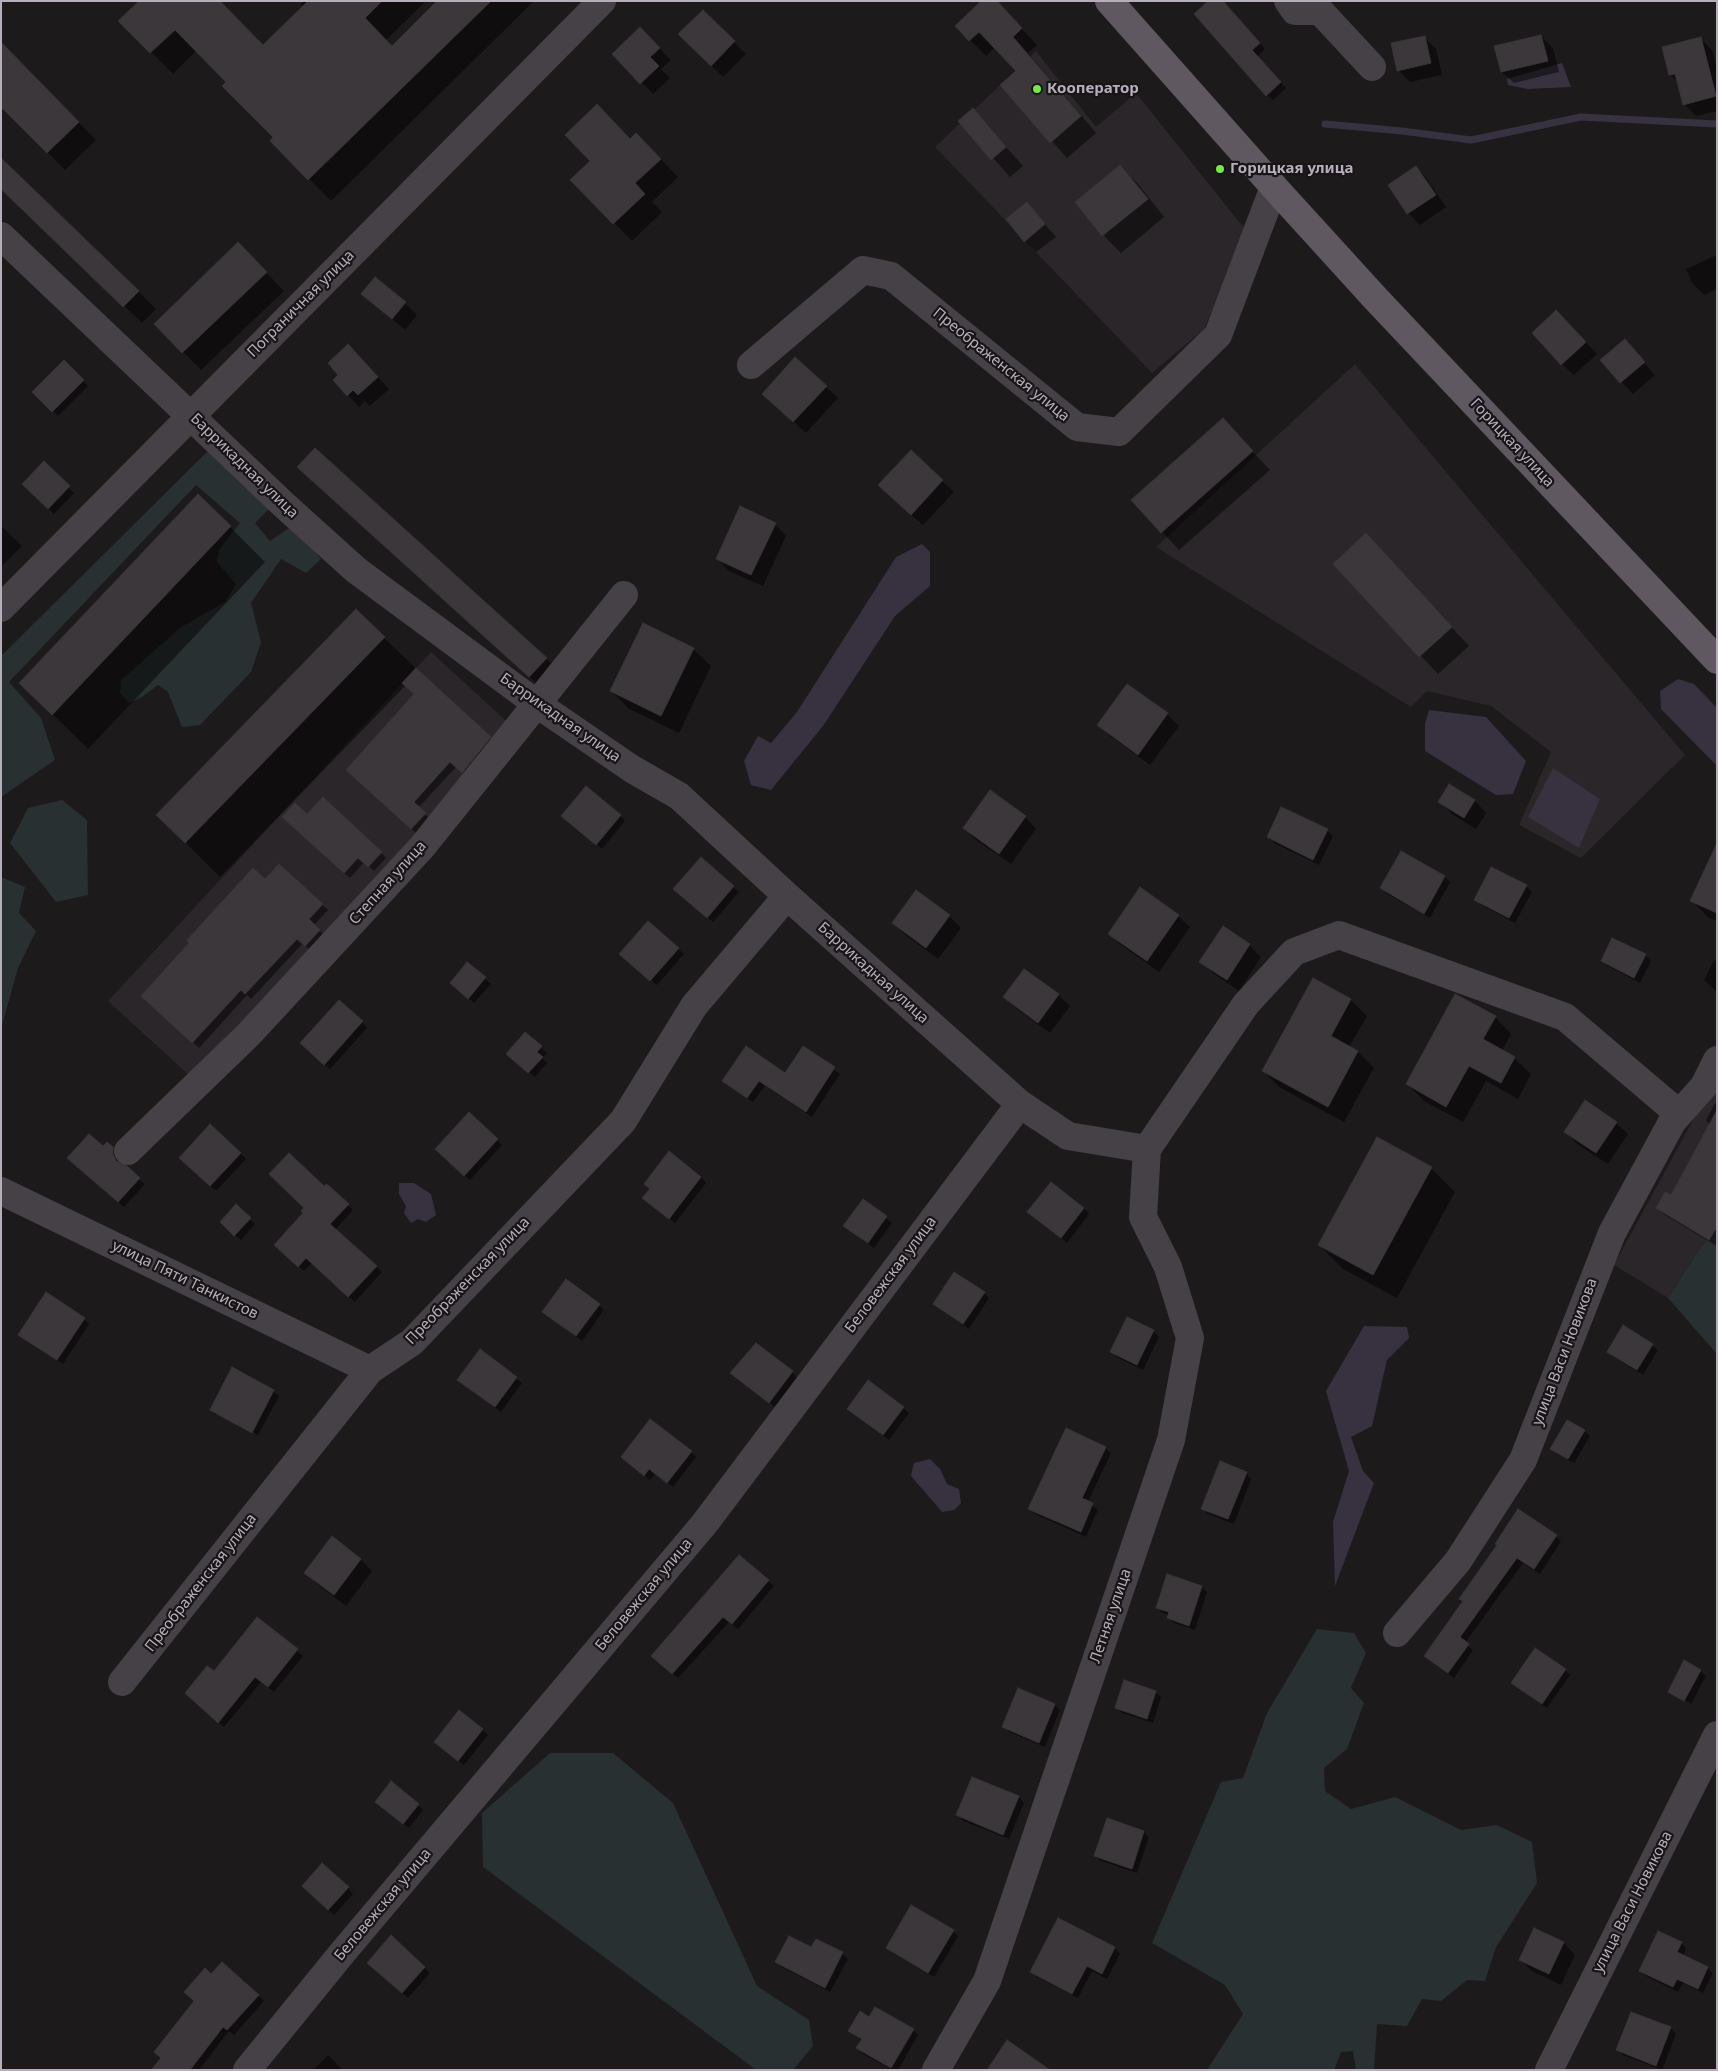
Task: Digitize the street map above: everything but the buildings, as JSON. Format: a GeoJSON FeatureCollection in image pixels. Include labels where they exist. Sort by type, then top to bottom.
{"type":"FeatureCollection","features":[{"type":"Feature","properties":{"kind":"main road","name":"Горицкая улица"},"geometry":{"type":"LineString","coordinates":[[1109,1],[1274,188],[1717,660]]}},
{"type":"Feature","properties":{"kind":"street","name":"Пограничная улица"},"geometry":{"type":"LineString","coordinates":[[1,608],[602,1]]}},
{"type":"Feature","properties":{"kind":"street"},"geometry":{"type":"LineString","coordinates":[[1288,1],[1295,11],[1320,11],[1372,67]]}},
{"type":"Feature","properties":{"kind":"street","name":"Преображенская улица"},"geometry":{"type":"LineString","coordinates":[[751,365],[863,270],[891,276],[1077,427],[1118,432],[1218,335],[1274,188]]}},
{"type":"Feature","properties":{"kind":"street","name":"Баррикадная улица"},"geometry":{"type":"LineString","coordinates":[[1,236],[284,505],[356,570],[537,704],[632,769],[679,796],[787,896],[1020,1104],[1068,1136],[1147,1149]]}},
{"type":"Feature","properties":{"kind":"street","name":"Степная улица"},"geometry":{"type":"LineString","coordinates":[[128,1151],[248,1035],[422,847],[624,595]]}},
{"type":"Feature","properties":{"kind":"street","name":"Преображенская улица"},"geometry":{"type":"LineString","coordinates":[[122,1682],[370,1370],[412,1342],[623,1121],[694,1006],[787,896]]}},
{"type":"Feature","properties":{"kind":"street"},"geometry":{"type":"LineString","coordinates":[[1147,1149],[1246,1004],[1294,952],[1339,936],[1565,1018],[1678,1113]]}},
{"type":"Feature","properties":{"kind":"street","name":"улица Васи Новикова"},"geometry":{"type":"LineString","coordinates":[[1397,1633],[1458,1561],[1523,1460],[1612,1233],[1678,1113],[1704,1086],[1717,1060]]}},
{"type":"Feature","properties":{"kind":"street","name":"Беловежская улица"},"geometry":{"type":"LineString","coordinates":[[247,2070],[356,1937],[705,1523],[1020,1104]]}},
{"type":"Feature","properties":{"kind":"street","name":"Летняя улица"},"geometry":{"type":"LineString","coordinates":[[936,2070],[987,1981],[1171,1440],[1190,1338],[1168,1267],[1143,1217],[1147,1149]]}},
{"type":"Feature","properties":{"kind":"street","name":"улица Пяти Танкистов"},"geometry":{"type":"LineString","coordinates":[[1,1191],[370,1370]]}},
{"type":"Feature","properties":{"kind":"street","name":"улица Васи Новикова"},"geometry":{"type":"LineString","coordinates":[[1550,2070],[1717,1735]]}},
{"type":"Feature","properties":{"kind":"shaded area"},"geometry":{"type":"Polygon","coordinates":[[[1036,51],[1096,127],[1136,93],[1248,233],[1204,329],[1152,373],[935,147],[1036,51]]]}},
{"type":"Feature","properties":{"kind":"shaded area"},"geometry":{"type":"Polygon","coordinates":[[[1562,63],[1571,87],[1528,89],[1508,85],[1507,79],[1562,63]]]}},
{"type":"Feature","properties":{"kind":"shaded area"},"geometry":{"type":"Polygon","coordinates":[[[1355,364],[1685,755],[1581,858],[1519,825],[1551,752],[1491,706],[1427,691],[1411,707],[1156,547],[1355,364]]]}},
{"type":"Feature","properties":{"kind":"shaded area"},"geometry":{"type":"Polygon","coordinates":[[[209,450],[270,508],[255,523],[270,541],[289,528],[300,533],[321,559],[306,573],[281,559],[251,603],[261,642],[251,672],[200,725],[182,727],[168,692],[158,685],[142,697],[129,703],[120,693],[121,680],[181,627],[225,602],[236,584],[217,562],[219,550],[240,523],[196,485],[9,682],[41,718],[55,760],[1,797],[1,656],[209,450]]]}},
{"type":"Feature","properties":{"kind":"shaded area"},"geometry":{"type":"Polygon","coordinates":[[[922,544],[930,552],[930,586],[895,616],[823,726],[771,790],[751,785],[744,761],[758,736],[771,743],[797,712],[896,557],[922,544]]]}},
{"type":"Feature","properties":{"kind":"shaded area"},"geometry":{"type":"Polygon","coordinates":[[[431,652],[515,729],[192,1078],[108,1001],[431,652]]]}},
{"type":"Feature","properties":{"kind":"shaded area"},"geometry":{"type":"Polygon","coordinates":[[[1678,679],[1694,684],[1717,708],[1717,766],[1661,709],[1660,691],[1678,679]]]}},
{"type":"Feature","properties":{"kind":"shaded area"},"geometry":{"type":"Polygon","coordinates":[[[1429,710],[1486,717],[1526,761],[1513,794],[1496,795],[1425,751],[1425,724],[1429,710]]]}},
{"type":"Feature","properties":{"kind":"shaded area"},"geometry":{"type":"Polygon","coordinates":[[[1553,768],[1600,799],[1579,848],[1528,817],[1553,768]]]}},
{"type":"Feature","properties":{"kind":"shaded area"},"geometry":{"type":"Polygon","coordinates":[[[62,800],[87,820],[88,895],[56,902],[10,843],[28,808],[62,800]]]}},
{"type":"Feature","properties":{"kind":"shaded area"},"geometry":{"type":"Polygon","coordinates":[[[1,877],[25,887],[19,913],[36,931],[18,968],[1,1029],[1,877]]]}},
{"type":"Feature","properties":{"kind":"shaded area"},"geometry":{"type":"Polygon","coordinates":[[[1717,1076],[1717,1230],[1698,1251],[1668,1298],[1614,1265],[1717,1076]]]}},
{"type":"Feature","properties":{"kind":"shaded area"},"geometry":{"type":"Polygon","coordinates":[[[399,1183],[414,1183],[431,1194],[436,1215],[426,1222],[418,1219],[411,1223],[404,1213],[406,1206],[399,1194],[399,1183]]]}},
{"type":"Feature","properties":{"kind":"shaded area"},"geometry":{"type":"Polygon","coordinates":[[[1717,1230],[1717,1354],[1668,1298],[1698,1251],[1717,1230]]]}},
{"type":"Feature","properties":{"kind":"shaded area"},"geometry":{"type":"Polygon","coordinates":[[[1364,1326],[1407,1327],[1409,1338],[1387,1360],[1372,1426],[1351,1437],[1363,1471],[1374,1483],[1335,1586],[1333,1522],[1349,1471],[1326,1391],[1364,1326]]]}},
{"type":"Feature","properties":{"kind":"shaded area"},"geometry":{"type":"Polygon","coordinates":[[[930,1459],[940,1469],[947,1484],[959,1489],[961,1503],[954,1510],[942,1512],[911,1476],[914,1463],[930,1459]]]}},
{"type":"Feature","properties":{"kind":"shaded area"},"geometry":{"type":"Polygon","coordinates":[[[1317,1629],[1354,1633],[1366,1653],[1351,1688],[1364,1703],[1347,1749],[1324,1768],[1325,1791],[1351,1809],[1395,1797],[1461,1830],[1497,1825],[1532,1842],[1537,1883],[1496,1947],[1485,1981],[1467,1980],[1441,2001],[1422,1999],[1407,2026],[1377,2024],[1374,2070],[1356,2070],[1353,2051],[1341,2052],[1334,2070],[1207,2070],[1243,2014],[1225,1985],[1152,1943],[1221,1782],[1243,1778],[1267,1713],[1317,1629]]]}},
{"type":"Feature","properties":{"kind":"shaded area"},"geometry":{"type":"Polygon","coordinates":[[[550,1753],[613,1753],[673,1803],[757,1986],[809,2020],[813,2046],[793,2070],[755,2069],[483,1867],[482,1813],[550,1753]]]}},
{"type":"Feature","properties":{"kind":"waterway"},"geometry":{"type":"LineString","coordinates":[[1325,124],[1471,140],[1581,117],[1717,124]]}},
{"type":"Feature","properties":{"kind":"place","name":"Кооператор"},"geometry":{"type":"Point","coordinates":[1037,89]}},
{"type":"Feature","properties":{"kind":"place","name":"Горицкая улица"},"geometry":{"type":"Point","coordinates":[1220,169]}}]}
